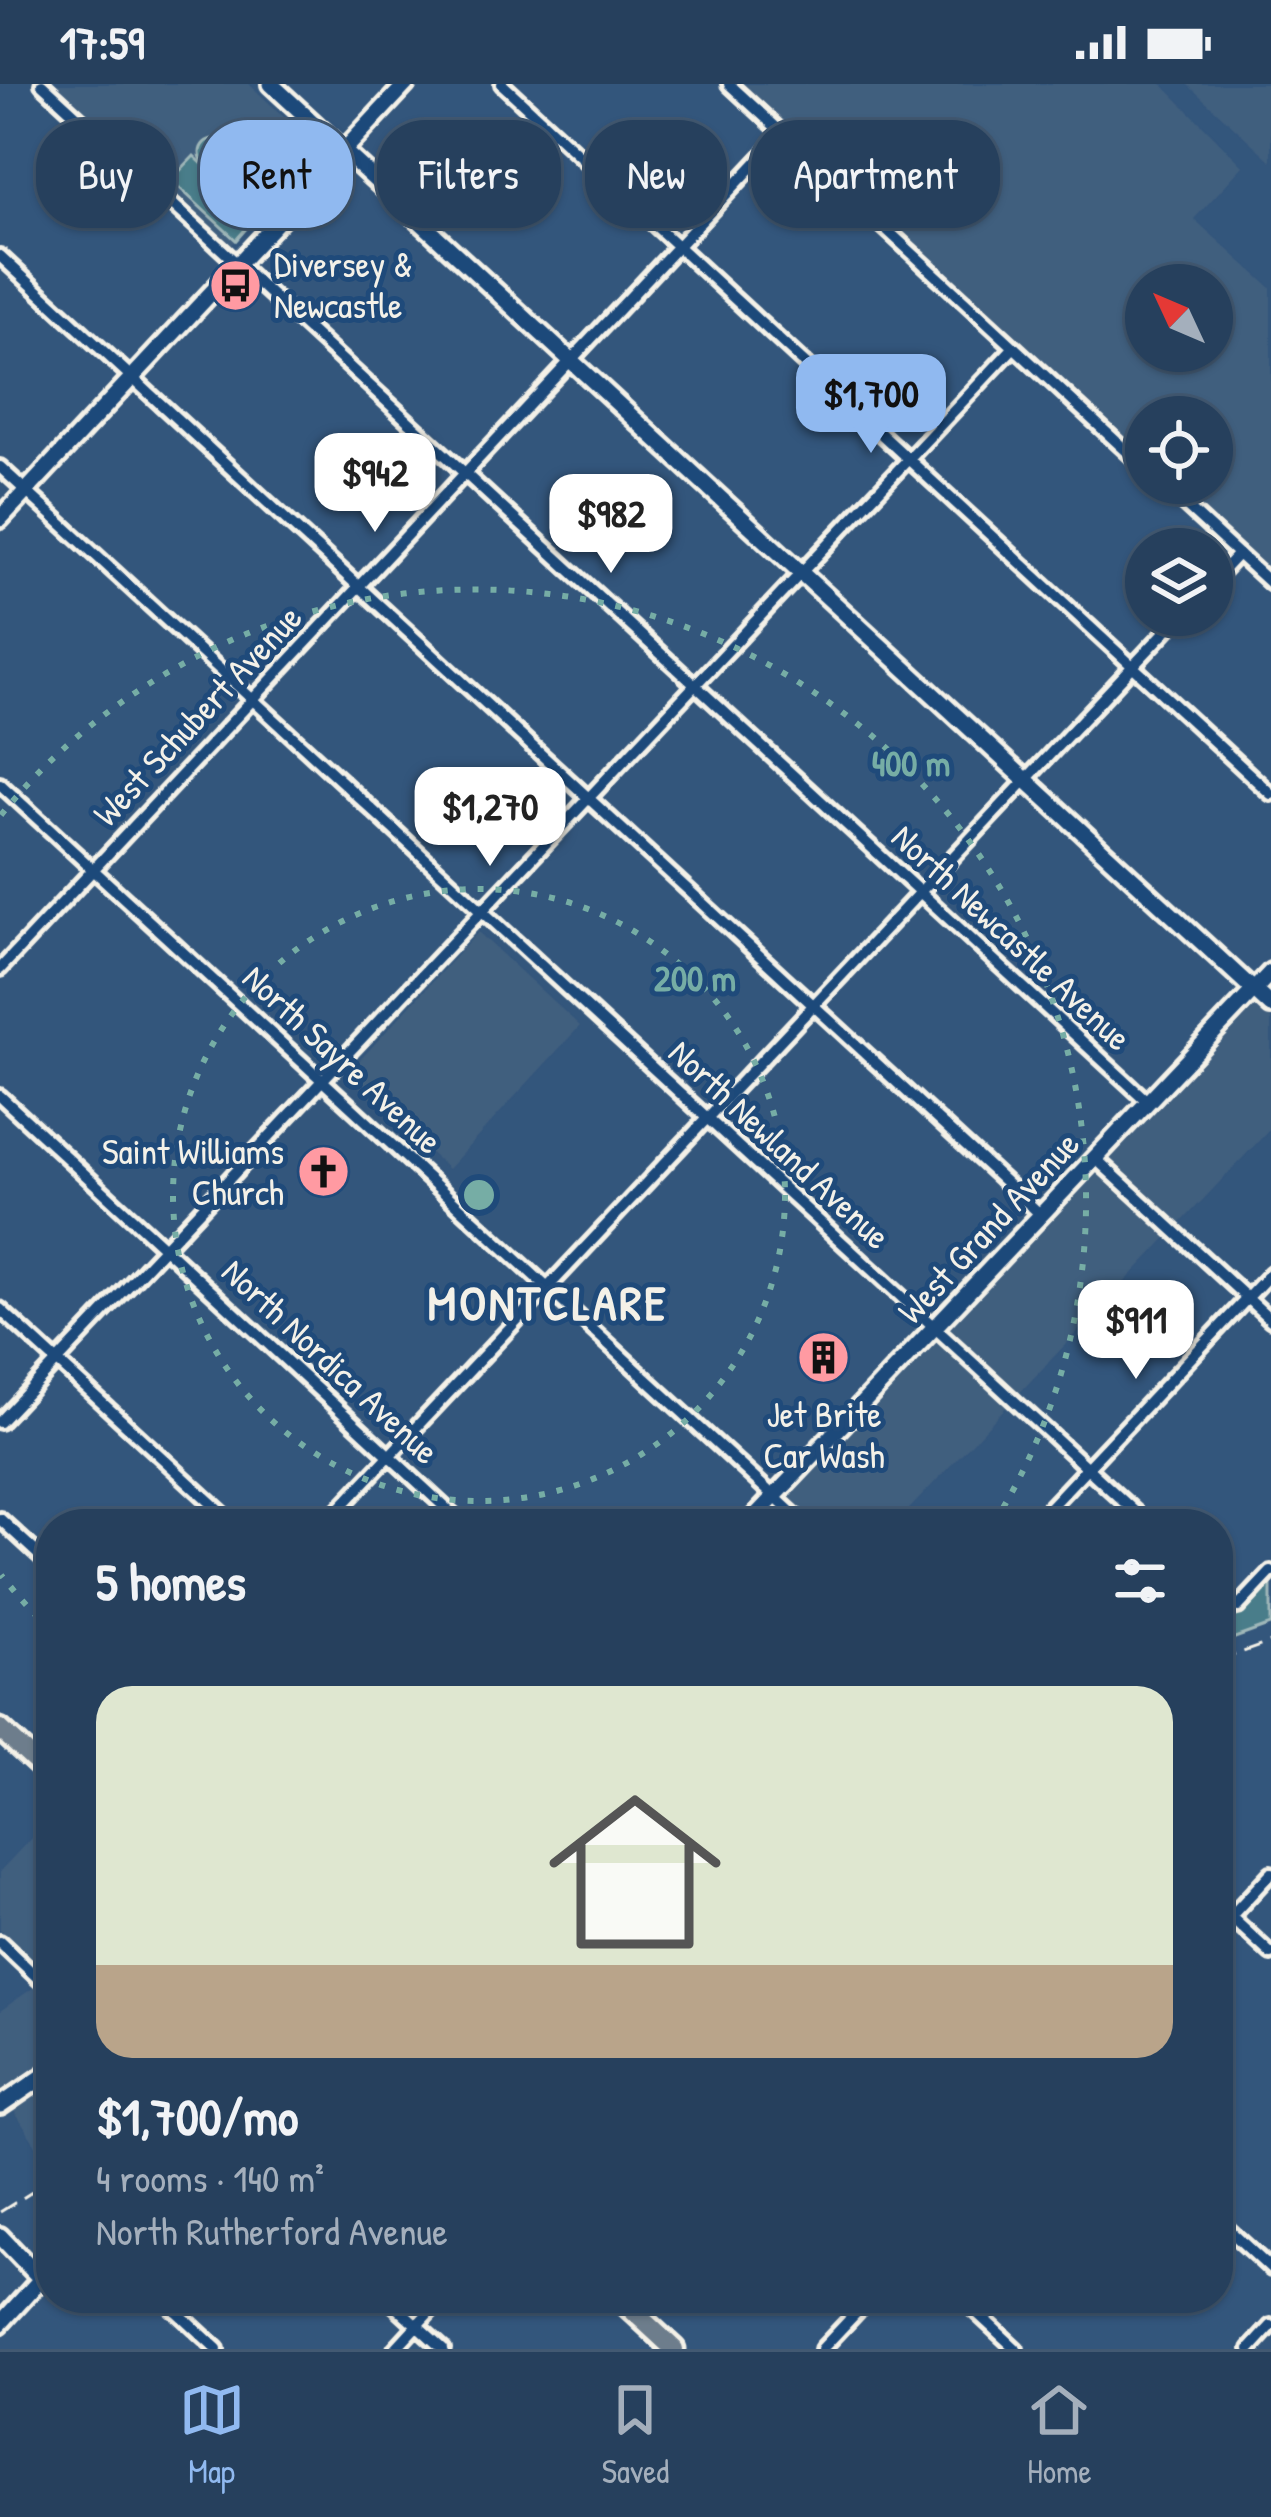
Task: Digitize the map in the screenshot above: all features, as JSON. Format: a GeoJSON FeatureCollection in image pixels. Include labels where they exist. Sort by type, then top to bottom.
{"type":"FeatureCollection","features":[{"type":"Feature","properties":{"kind":"main road"},"geometry":{"type":"LineString","coordinates":[[0,1729],[36,1762]]}},
{"type":"Feature","properties":{"kind":"main road"},"geometry":{"type":"LineString","coordinates":[[635,2313],[674,2349]]}},
{"type":"Feature","properties":{"kind":"street","name":"North Newcastle Avenue"},"geometry":{"type":"LineString","coordinates":[[42,84],[1148,1102]]}},
{"type":"Feature","properties":{"kind":"street"},"geometry":{"type":"LineString","coordinates":[[271,84],[310,120]]}},
{"type":"Feature","properties":{"kind":"street"},"geometry":{"type":"LineString","coordinates":[[353,141],[406,84]]}},
{"type":"Feature","properties":{"kind":"street"},"geometry":{"type":"LineString","coordinates":[[502,84],[1271,794]]}},
{"type":"Feature","properties":{"kind":"street"},"geometry":{"type":"LineString","coordinates":[[730,84],[768,120]]}},
{"type":"Feature","properties":{"kind":"street"},"geometry":{"type":"LineString","coordinates":[[353,159],[1271,1006]]}},
{"type":"Feature","properties":{"kind":"street","name":"West Schubert Avenue"},"geometry":{"type":"LineString","coordinates":[[0,969],[751,168]]}},
{"type":"Feature","properties":{"kind":"street"},"geometry":{"type":"LineString","coordinates":[[0,519],[272,228]]}},
{"type":"Feature","properties":{"kind":"street"},"geometry":{"type":"LineString","coordinates":[[885,228],[1125,450]]}},
{"type":"Feature","properties":{"kind":"street"},"geometry":{"type":"LineString","coordinates":[[0,256],[1041,1215]]}},
{"type":"Feature","properties":{"kind":"street"},"geometry":{"type":"LineString","coordinates":[[0,1422],[1014,347]]}},
{"type":"Feature","properties":{"kind":"street","name":"North Newland Avenue"},"geometry":{"type":"LineString","coordinates":[[0,467],[1132,1509]]}},
{"type":"Feature","properties":{"kind":"street"},"geometry":{"type":"LineString","coordinates":[[1184,504],[1271,584]]}},
{"type":"Feature","properties":{"kind":"street"},"geometry":{"type":"LineString","coordinates":[[1233,559],[1238,554]]}},
{"type":"Feature","properties":{"kind":"street"},"geometry":{"type":"LineString","coordinates":[[339,1509],[1161,636]]}},
{"type":"Feature","properties":{"kind":"street","name":"North Sayre Avenue"},"geometry":{"type":"LineString","coordinates":[[0,784],[787,1509]]}},
{"type":"Feature","properties":{"kind":"street","name":"West Grand Avenue"},"geometry":{"type":"LineString","coordinates":[[762,1509],[1271,972]]}},
{"type":"Feature","properties":{"kind":"street","name":"North Nordica Avenue"},"geometry":{"type":"LineString","coordinates":[[0,1096],[447,1509]]}},
{"type":"Feature","properties":{"kind":"street"},"geometry":{"type":"LineString","coordinates":[[1095,1158],[1271,1320]]}},
{"type":"Feature","properties":{"kind":"street"},"geometry":{"type":"LineString","coordinates":[[1048,1509],[1271,1273]]}},
{"type":"Feature","properties":{"kind":"street"},"geometry":{"type":"LineString","coordinates":[[0,1309],[217,1509]]}},
{"type":"Feature","properties":{"kind":"street"},"geometry":{"type":"LineString","coordinates":[[0,1520],[36,1552]]}},
{"type":"Feature","properties":{"kind":"street"},"geometry":{"type":"LineString","coordinates":[[1233,1602],[1238,1607],[1271,1572]]}},
{"type":"Feature","properties":{"kind":"street"},"geometry":{"type":"LineString","coordinates":[[1233,1913],[1271,1873]]}},
{"type":"Feature","properties":{"kind":"street"},"geometry":{"type":"LineString","coordinates":[[1233,1919],[1271,1954]]}},
{"type":"Feature","properties":{"kind":"street"},"geometry":{"type":"LineString","coordinates":[[0,1942],[36,1976]]}},
{"type":"Feature","properties":{"kind":"street"},"geometry":{"type":"LineString","coordinates":[[0,2106],[36,2081]]}},
{"type":"Feature","properties":{"kind":"street"},"geometry":{"type":"LineString","coordinates":[[1233,2234],[1271,2269]]}},
{"type":"Feature","properties":{"kind":"street"},"geometry":{"type":"LineString","coordinates":[[0,2236],[36,2266]]}},
{"type":"Feature","properties":{"kind":"street"},"geometry":{"type":"LineString","coordinates":[[0,2324],[36,2285]]}},
{"type":"Feature","properties":{"kind":"street"},"geometry":{"type":"LineString","coordinates":[[178,2313],[217,2349]]}},
{"type":"Feature","properties":{"kind":"street"},"geometry":{"type":"LineString","coordinates":[[404,2313],[443,2349]]}},
{"type":"Feature","properties":{"kind":"street"},"geometry":{"type":"LineString","coordinates":[[395,2349],[428,2313]]}},
{"type":"Feature","properties":{"kind":"street"},"geometry":{"type":"LineString","coordinates":[[822,2349],[856,2313]]}},
{"type":"Feature","properties":{"kind":"street"},"geometry":{"type":"LineString","coordinates":[[977,2313],[1016,2349]]}},
{"type":"Feature","properties":{"kind":"street"},"geometry":{"type":"LineString","coordinates":[[1250,2349],[1271,2326]]}},
{"type":"Feature","properties":{"kind":"shaded area"},"geometry":{"type":"Polygon","coordinates":[[[57,84],[249,84],[287,120],[200,120],[200,217],[176,195],[176,120],[96,120],[57,84]]]}},
{"type":"Feature","properties":{"kind":"shaded area"},"geometry":{"type":"Polygon","coordinates":[[[736,84],[1162,84],[1243,166],[1194,219],[1271,288],[1271,574],[1233,539],[1233,528],[1221,528],[1195,504],[1233,504],[1233,396],[1125,396],[1125,440],[893,228],[1000,228],[1000,120],[775,120],[736,84]]]}},
{"type":"Feature","properties":{"kind":"shaded area"},"geometry":{"type":"Polygon","coordinates":[[[1187,84],[1271,84],[1271,161],[1187,84]]]}},
{"type":"Feature","properties":{"kind":"shaded area"},"geometry":{"type":"Polygon","coordinates":[[[212,228],[248,228],[231,246],[212,228]]]}},
{"type":"Feature","properties":{"kind":"shaded area"},"geometry":{"type":"Polygon","coordinates":[[[478,932],[580,1026],[448,1169],[346,1075],[478,932]]]}},
{"type":"Feature","properties":{"kind":"shaded area"},"geometry":{"type":"Polygon","coordinates":[[[1271,990],[1271,1128],[909,1509],[779,1509],[1271,990]]]}},
{"type":"Feature","properties":{"kind":"shaded area"},"geometry":{"type":"Polygon","coordinates":[[[36,1833],[36,1963],[0,1929],[0,1871],[36,1833]]]}},
{"type":"Feature","properties":{"kind":"shaded area"},"geometry":{"type":"Polygon","coordinates":[[[36,1986],[36,2145],[0,2089],[0,2011],[36,1986]]]}},
{"type":"Feature","properties":{"kind":"green space"},"geometry":{"type":"Polygon","coordinates":[[[194,156],[200,162],[200,207],[176,185],[176,175],[194,156]]]}},
{"type":"Feature","properties":{"kind":"green space"},"geometry":{"type":"Polygon","coordinates":[[[223,228],[246,228],[236,240],[223,228]]]}},
{"type":"Feature","properties":{"kind":"green space"},"geometry":{"type":"Polygon","coordinates":[[[1271,1581],[1271,1625],[1233,1639],[1233,1612],[1237,1616],[1271,1581]]]}},
{"type":"Feature","properties":{"kind":"railway"},"geometry":{"type":"LineString","coordinates":[[1233,1656],[1271,1642]]}},
{"type":"Feature","properties":{"kind":"railway"},"geometry":{"type":"LineString","coordinates":[[0,2212],[36,2189]]}},
{"type":"Feature","properties":{"kind":"place","name":"Diversey & Newcastle"},"geometry":{"type":"Point","coordinates":[235,285]}},
{"type":"Feature","properties":{"kind":"place","name":"Saint Williams Church"},"geometry":{"type":"Point","coordinates":[323,1172]}},
{"type":"Feature","properties":{"kind":"place","name":"Jet Brite Car Wash"},"geometry":{"type":"Point","coordinates":[824,1358]}},
{"type":"Feature","properties":{"kind":"district","name":"MONTCLARE"},"geometry":{"type":"Point","coordinates":[548,1303]}}]}
